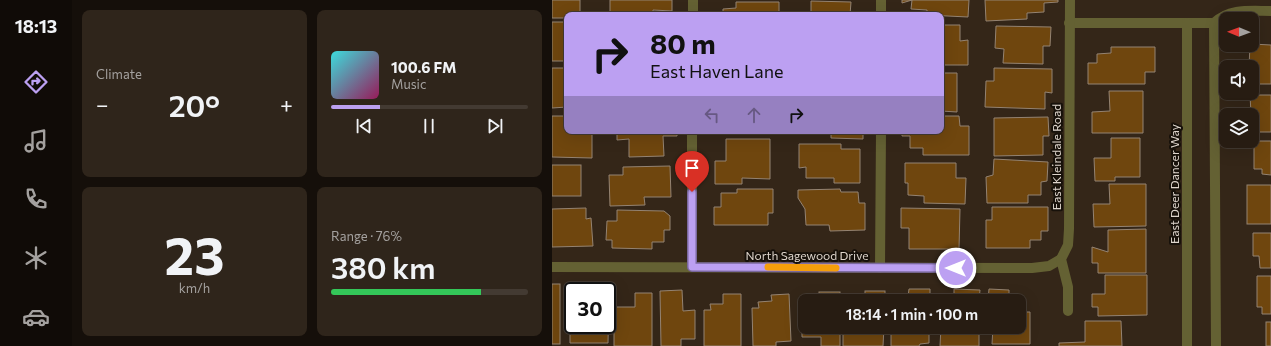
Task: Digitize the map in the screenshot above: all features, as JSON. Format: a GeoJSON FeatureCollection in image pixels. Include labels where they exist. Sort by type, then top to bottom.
{"type":"FeatureCollection","features":[{"type":"Feature","properties":{"kind":"street"},"geometry":{"type":"LineString","coordinates":[[693,0],[693,12]]}},
{"type":"Feature","properties":{"kind":"street"},"geometry":{"type":"LineString","coordinates":[[881,0],[881,12]]}},
{"type":"Feature","properties":{"kind":"street","name":"East Kleindale Road"},"geometry":{"type":"LineString","coordinates":[[1061,259],[1068,245],[1069,229],[1070,0]]}},
{"type":"Feature","properties":{"kind":"street"},"geometry":{"type":"LineString","coordinates":[[1070,23],[1214,23],[1221,17],[1239,11],[1271,11]]}},
{"type":"Feature","properties":{"kind":"street","name":"East Deer Dancer Way"},"geometry":{"type":"LineString","coordinates":[[1187,23],[1187,346]]}},
{"type":"Feature","properties":{"kind":"street"},"geometry":{"type":"LineString","coordinates":[[1214,23],[1216,346]]}},
{"type":"Feature","properties":{"kind":"street"},"geometry":{"type":"LineString","coordinates":[[692,134],[692,267]]}},
{"type":"Feature","properties":{"kind":"street"},"geometry":{"type":"LineString","coordinates":[[880,268],[881,134]]}},
{"type":"Feature","properties":{"kind":"street"},"geometry":{"type":"LineString","coordinates":[[1061,259],[1068,287],[1068,311]]}},
{"type":"Feature","properties":{"kind":"street","name":"North Sagewood Drive"},"geometry":{"type":"LineString","coordinates":[[552,267],[1032,268],[1049,266],[1061,259]]}},
{"type":"Feature","properties":{"kind":"building"},"geometry":{"type":"Polygon","coordinates":[[[552,0],[580,0],[580,12],[564,12],[564,18],[552,18],[552,0]]]}},
{"type":"Feature","properties":{"kind":"building"},"geometry":{"type":"Polygon","coordinates":[[[610,0],[672,0],[672,11],[653,10],[653,12],[610,12],[610,0]]]}},
{"type":"Feature","properties":{"kind":"building"},"geometry":{"type":"Polygon","coordinates":[[[902,0],[912,0],[902,3],[902,0]]]}},
{"type":"Feature","properties":{"kind":"building"},"geometry":{"type":"Polygon","coordinates":[[[912,0],[969,0],[968,17],[944,16],[944,12],[927,12],[927,10],[911,9],[912,0]]]}},
{"type":"Feature","properties":{"kind":"building"},"geometry":{"type":"Polygon","coordinates":[[[985,0],[1058,0],[1058,2],[1044,3],[1044,12],[1027,13],[1027,19],[986,21],[985,0]]]}},
{"type":"Feature","properties":{"kind":"building"},"geometry":{"type":"Polygon","coordinates":[[[811,1],[851,2],[850,12],[811,12],[811,1]]]}},
{"type":"Feature","properties":{"kind":"building"},"geometry":{"type":"Polygon","coordinates":[[[736,2],[779,2],[779,12],[723,12],[723,9],[736,8],[736,2]]]}},
{"type":"Feature","properties":{"kind":"building"},"geometry":{"type":"Polygon","coordinates":[[[552,22],[564,22],[564,61],[552,61],[552,22]]]}},
{"type":"Feature","properties":{"kind":"building"},"geometry":{"type":"Polygon","coordinates":[[[944,25],[960,25],[960,41],[968,40],[968,65],[944,65],[944,25]]]}},
{"type":"Feature","properties":{"kind":"building"},"geometry":{"type":"Polygon","coordinates":[[[996,26],[1051,27],[1050,46],[1043,46],[1043,64],[1003,63],[1004,49],[995,48],[996,26]]]}},
{"type":"Feature","properties":{"kind":"building"},"geometry":{"type":"Polygon","coordinates":[[[1259,44],[1271,45],[1271,84],[1259,84],[1259,60],[1249,60],[1250,52],[1259,52],[1259,44]]]}},
{"type":"Feature","properties":{"kind":"building"},"geometry":{"type":"Polygon","coordinates":[[[1111,47],[1155,47],[1155,72],[1145,72],[1145,84],[1088,84],[1088,63],[1097,63],[1097,54],[1111,53],[1111,47]]]}},
{"type":"Feature","properties":{"kind":"building"},"geometry":{"type":"Polygon","coordinates":[[[552,68],[564,68],[564,107],[552,108],[552,68]]]}},
{"type":"Feature","properties":{"kind":"building"},"geometry":{"type":"Polygon","coordinates":[[[994,68],[1052,69],[1052,93],[1045,92],[1045,109],[985,107],[986,81],[994,81],[994,68]]]}},
{"type":"Feature","properties":{"kind":"building"},"geometry":{"type":"Polygon","coordinates":[[[944,73],[957,73],[957,112],[944,111],[944,73]]]}},
{"type":"Feature","properties":{"kind":"building"},"geometry":{"type":"Polygon","coordinates":[[[1109,91],[1143,91],[1143,133],[1092,133],[1092,112],[1110,111],[1109,91]]]}},
{"type":"Feature","properties":{"kind":"building"},"geometry":{"type":"Polygon","coordinates":[[[1259,95],[1271,95],[1271,132],[1259,132],[1259,108],[1251,108],[1250,100],[1259,100],[1259,95]]]}},
{"type":"Feature","properties":{"kind":"building"},"geometry":{"type":"Polygon","coordinates":[[[552,116],[564,116],[564,134],[592,134],[592,158],[552,157],[552,116]]]}},
{"type":"Feature","properties":{"kind":"building"},"geometry":{"type":"Polygon","coordinates":[[[944,116],[959,116],[960,126],[969,126],[969,155],[923,155],[923,148],[910,148],[910,136],[902,136],[902,134],[944,134],[944,116]]]}},
{"type":"Feature","properties":{"kind":"building"},"geometry":{"type":"Polygon","coordinates":[[[1048,117],[1049,136],[1043,136],[1043,155],[994,156],[994,118],[1048,117]]]}},
{"type":"Feature","properties":{"kind":"building"},"geometry":{"type":"Polygon","coordinates":[[[617,134],[677,134],[677,136],[663,136],[664,156],[629,157],[629,139],[617,140],[617,134]]]}},
{"type":"Feature","properties":{"kind":"building"},"geometry":{"type":"Polygon","coordinates":[[[831,134],[863,134],[863,139],[831,138],[831,134]]]}},
{"type":"Feature","properties":{"kind":"building"},"geometry":{"type":"Polygon","coordinates":[[[1111,138],[1140,138],[1140,177],[1115,177],[1115,181],[1095,181],[1094,158],[1111,158],[1111,138]]]}},
{"type":"Feature","properties":{"kind":"building"},"geometry":{"type":"Polygon","coordinates":[[[726,139],[770,139],[770,179],[742,178],[742,184],[715,184],[715,161],[726,161],[726,139]]]}},
{"type":"Feature","properties":{"kind":"building"},"geometry":{"type":"Polygon","coordinates":[[[1259,141],[1271,141],[1271,175],[1262,174],[1262,169],[1254,169],[1254,148],[1259,148],[1259,141]]]}},
{"type":"Feature","properties":{"kind":"building"},"geometry":{"type":"Polygon","coordinates":[[[799,144],[841,144],[841,149],[860,149],[860,183],[834,183],[834,178],[806,178],[806,167],[799,168],[799,144]]]}},
{"type":"Feature","properties":{"kind":"building"},"geometry":{"type":"Polygon","coordinates":[[[994,159],[1048,162],[1047,181],[1041,182],[1041,195],[1028,195],[1028,203],[987,203],[986,177],[993,175],[994,159]]]}},
{"type":"Feature","properties":{"kind":"building"},"geometry":{"type":"Polygon","coordinates":[[[905,163],[956,163],[956,178],[966,178],[965,204],[924,203],[924,196],[908,195],[908,183],[905,183],[905,163]]]}},
{"type":"Feature","properties":{"kind":"building"},"geometry":{"type":"Polygon","coordinates":[[[552,165],[581,165],[581,196],[552,196],[552,165]]]}},
{"type":"Feature","properties":{"kind":"building"},"geometry":{"type":"Polygon","coordinates":[[[670,166],[671,197],[644,197],[645,205],[610,206],[609,175],[623,175],[623,167],[670,166]]]}},
{"type":"Feature","properties":{"kind":"building"},"geometry":{"type":"Polygon","coordinates":[[[1109,184],[1146,184],[1146,226],[1094,227],[1093,204],[1110,204],[1109,184]]]}},
{"type":"Feature","properties":{"kind":"building"},"geometry":{"type":"Polygon","coordinates":[[[1247,185],[1271,185],[1271,224],[1247,224],[1247,185]]]}},
{"type":"Feature","properties":{"kind":"building"},"geometry":{"type":"Polygon","coordinates":[[[737,189],[773,189],[773,213],[768,213],[768,225],[714,225],[714,207],[721,207],[721,193],[737,193],[737,189]]]}},
{"type":"Feature","properties":{"kind":"building"},"geometry":{"type":"Polygon","coordinates":[[[840,189],[841,192],[858,192],[859,203],[865,203],[865,230],[830,231],[829,225],[806,225],[805,209],[798,198],[798,190],[840,189]]]}},
{"type":"Feature","properties":{"kind":"building"},"geometry":{"type":"Polygon","coordinates":[[[992,207],[1048,207],[1048,231],[1041,231],[1041,240],[1030,240],[1030,248],[986,248],[986,220],[992,220],[992,207]]]}},
{"type":"Feature","properties":{"kind":"building"},"geometry":{"type":"Polygon","coordinates":[[[586,208],[586,219],[591,218],[593,246],[552,247],[552,209],[586,208]]]}},
{"type":"Feature","properties":{"kind":"building"},"geometry":{"type":"Polygon","coordinates":[[[901,208],[960,209],[959,249],[909,249],[909,228],[901,228],[901,208]]]}},
{"type":"Feature","properties":{"kind":"building"},"geometry":{"type":"Polygon","coordinates":[[[617,210],[664,211],[670,216],[670,230],[664,230],[664,242],[652,242],[652,249],[612,248],[612,240],[606,240],[607,221],[617,221],[617,210]]]}},
{"type":"Feature","properties":{"kind":"building"},"geometry":{"type":"Polygon","coordinates":[[[1146,229],[1146,273],[1098,273],[1098,263],[1092,263],[1092,247],[1108,252],[1108,230],[1146,229]]]}},
{"type":"Feature","properties":{"kind":"building"},"geometry":{"type":"Polygon","coordinates":[[[1253,233],[1271,233],[1271,268],[1260,268],[1259,256],[1253,256],[1253,233]]]}},
{"type":"Feature","properties":{"kind":"building"},"geometry":{"type":"Polygon","coordinates":[[[1105,275],[1147,275],[1147,315],[1098,316],[1098,307],[1092,307],[1092,294],[1105,294],[1105,275]]]}},
{"type":"Feature","properties":{"kind":"building"},"geometry":{"type":"Polygon","coordinates":[[[1257,276],[1271,276],[1271,314],[1262,314],[1262,307],[1257,307],[1257,276]]]}},
{"type":"Feature","properties":{"kind":"building"},"geometry":{"type":"Polygon","coordinates":[[[552,284],[560,284],[560,344],[552,344],[552,284]]]}},
{"type":"Feature","properties":{"kind":"building"},"geometry":{"type":"Polygon","coordinates":[[[909,289],[930,289],[930,294],[908,294],[909,289]]]}},
{"type":"Feature","properties":{"kind":"building"},"geometry":{"type":"Polygon","coordinates":[[[954,289],[980,290],[980,294],[954,294],[954,289]]]}},
{"type":"Feature","properties":{"kind":"building"},"geometry":{"type":"Polygon","coordinates":[[[989,289],[1009,290],[1009,294],[989,294],[989,289]]]}},
{"type":"Feature","properties":{"kind":"building"},"geometry":{"type":"Polygon","coordinates":[[[682,290],[683,311],[695,310],[695,339],[681,339],[681,346],[661,346],[660,291],[682,290]]]}},
{"type":"Feature","properties":{"kind":"building"},"geometry":{"type":"Polygon","coordinates":[[[865,291],[885,291],[885,294],[865,294],[865,291]]]}},
{"type":"Feature","properties":{"kind":"building"},"geometry":{"type":"Polygon","coordinates":[[[819,292],[840,292],[840,294],[819,294],[819,292]]]}},
{"type":"Feature","properties":{"kind":"building"},"geometry":{"type":"Polygon","coordinates":[[[635,293],[652,293],[652,346],[614,346],[614,334],[616,334],[616,307],[635,307],[635,293]]]}},
{"type":"Feature","properties":{"kind":"building"},"geometry":{"type":"Polygon","coordinates":[[[723,294],[741,294],[741,346],[704,346],[704,310],[711,310],[710,304],[723,304],[723,294]]]}},
{"type":"Feature","properties":{"kind":"building"},"geometry":{"type":"Polygon","coordinates":[[[789,294],[791,341],[776,342],[776,346],[753,346],[752,308],[759,308],[758,302],[772,301],[771,295],[789,294]]]}},
{"type":"Feature","properties":{"kind":"building"},"geometry":{"type":"Polygon","coordinates":[[[1026,312],[1030,312],[1030,344],[992,344],[993,334],[1026,334],[1026,312]]]}},
{"type":"Feature","properties":{"kind":"building"},"geometry":{"type":"Polygon","coordinates":[[[1085,321],[1121,321],[1122,346],[1059,346],[1059,343],[1085,342],[1085,321]]]}},
{"type":"Feature","properties":{"kind":"building"},"geometry":{"type":"Polygon","coordinates":[[[1266,322],[1271,322],[1271,346],[1266,346],[1266,322]]]}},
{"type":"Feature","properties":{"kind":"building"},"geometry":{"type":"Polygon","coordinates":[[[570,334],[608,334],[608,343],[570,343],[570,334]]]}},
{"type":"Feature","properties":{"kind":"building"},"geometry":{"type":"Polygon","coordinates":[[[802,334],[840,334],[840,346],[821,346],[821,337],[802,337],[802,334]]]}},
{"type":"Feature","properties":{"kind":"building"},"geometry":{"type":"Polygon","coordinates":[[[843,334],[884,334],[883,346],[843,346],[843,334]]]}},
{"type":"Feature","properties":{"kind":"building"},"geometry":{"type":"Polygon","coordinates":[[[891,334],[929,334],[929,343],[920,344],[919,346],[891,346],[891,334]]]}},
{"type":"Feature","properties":{"kind":"building"},"geometry":{"type":"Polygon","coordinates":[[[941,334],[979,334],[979,346],[940,346],[941,334]]]}},
{"type":"Feature","properties":{"kind":"slow traffic"},"geometry":{"type":"LineString","coordinates":[[768,267],[836,268]]}},
{"type":"Feature","properties":{"kind":"route"},"geometry":{"type":"LineString","coordinates":[[692,192],[692,267],[956,268]]}}]}
